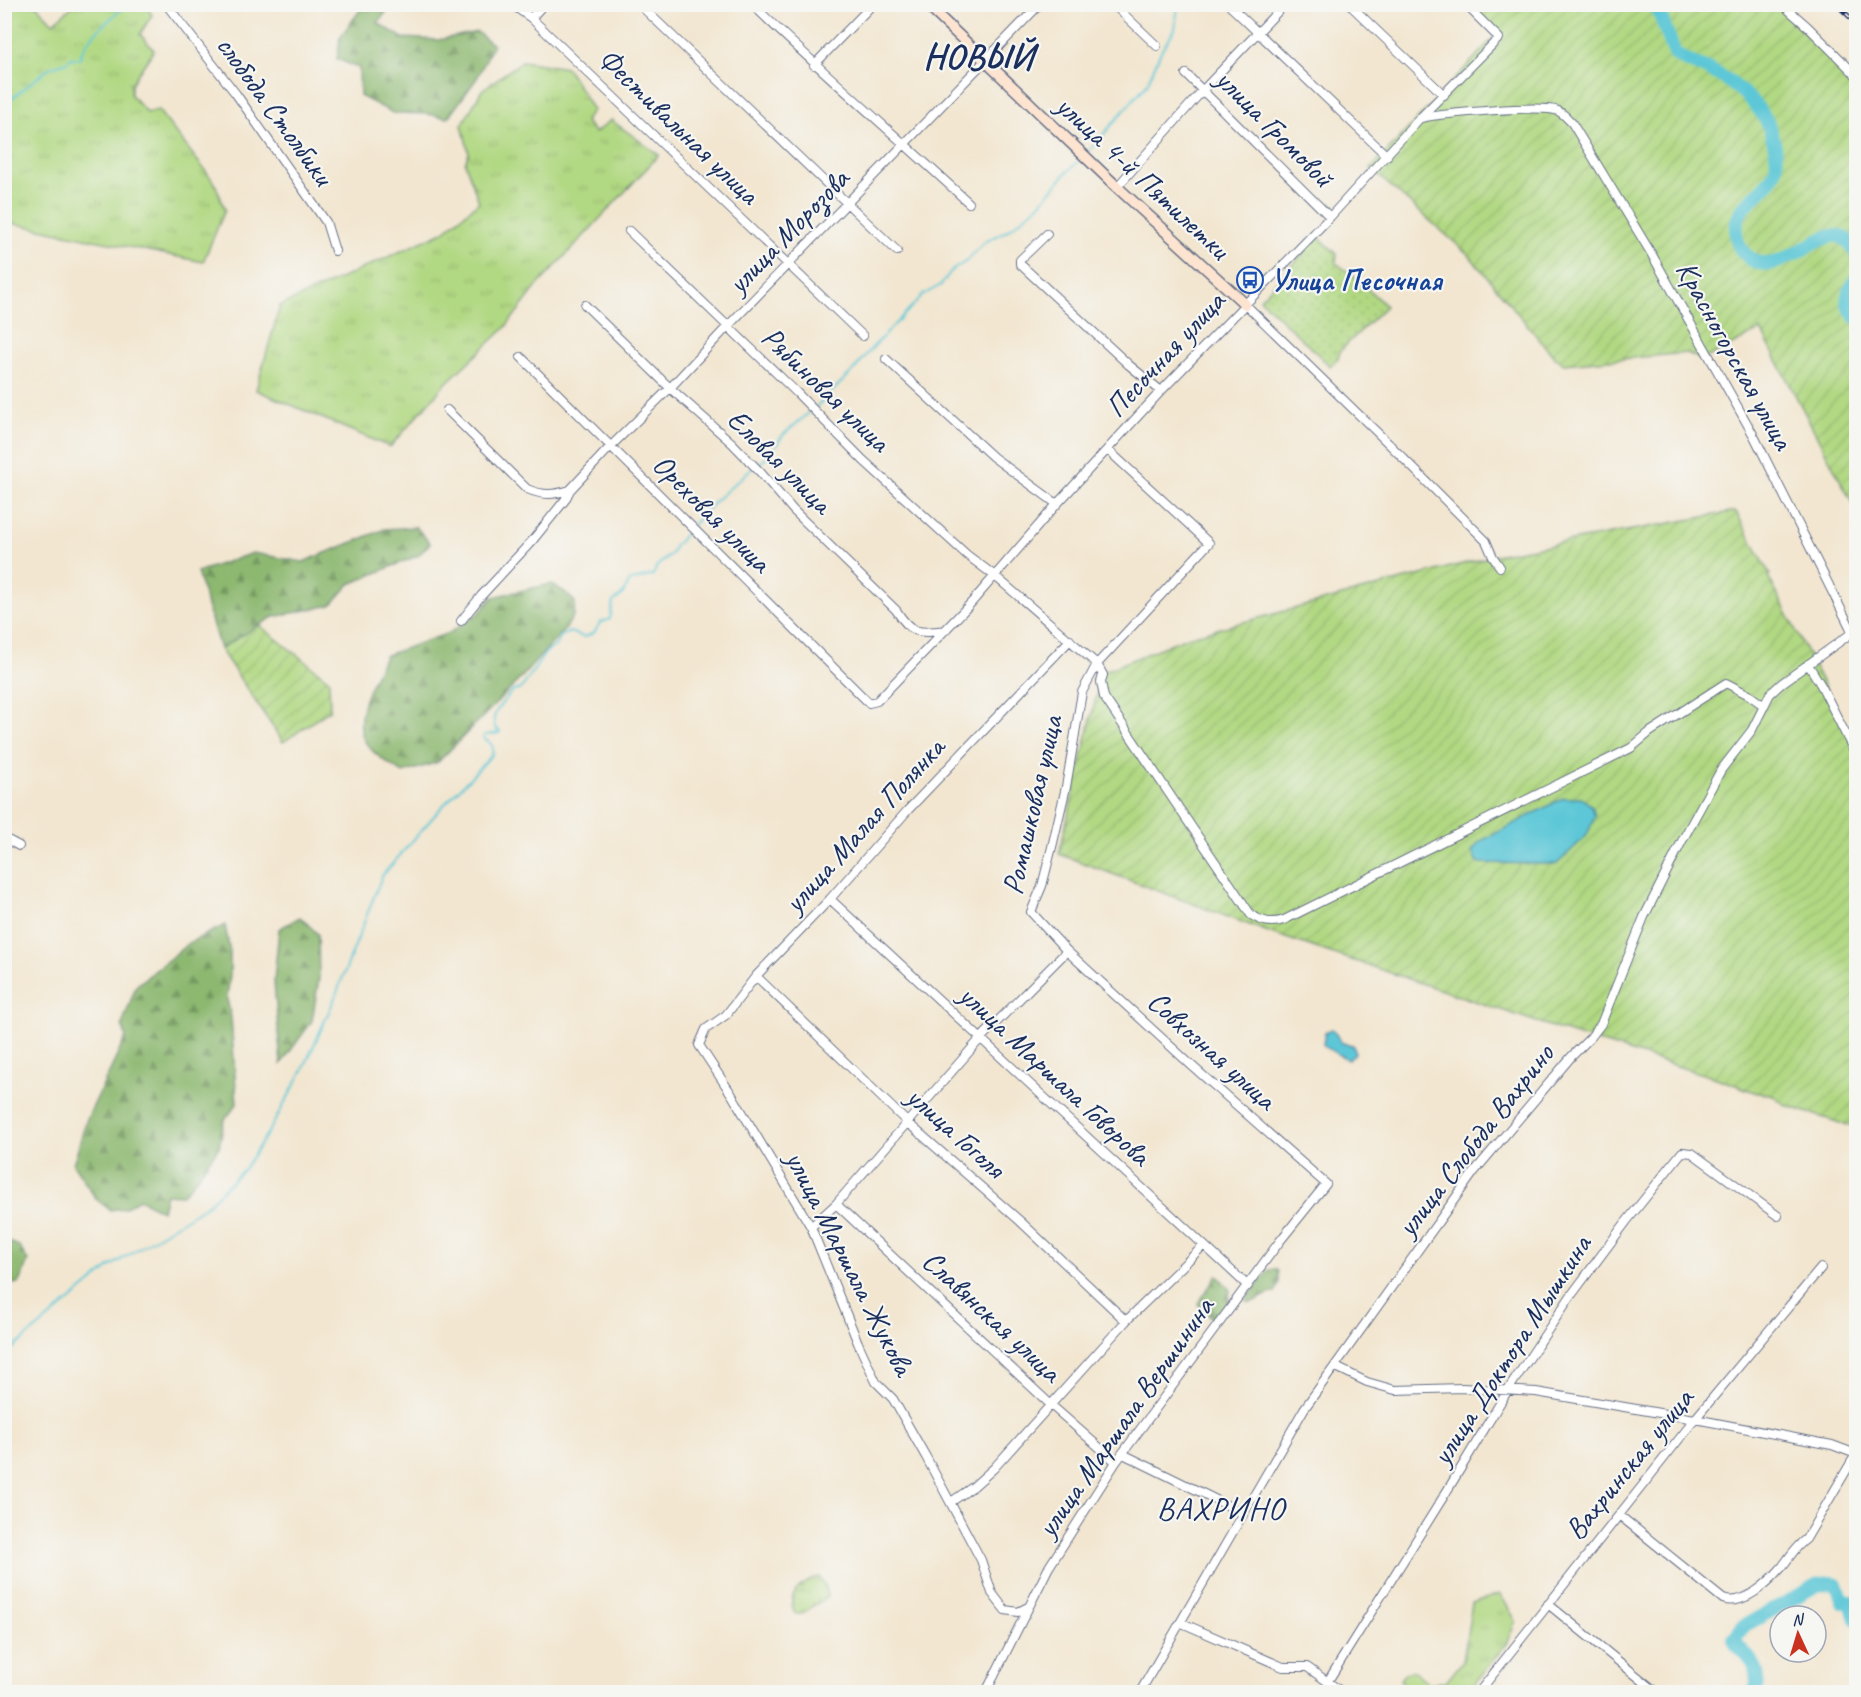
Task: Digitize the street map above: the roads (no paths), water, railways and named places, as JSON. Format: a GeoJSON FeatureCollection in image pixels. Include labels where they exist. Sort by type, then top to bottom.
{"type":"FeatureCollection","features":[{"type":"Feature","properties":{"kind":"street","name":"слобода Столбики"},"geometry":{"type":"LineString","coordinates":[[166,4],[236,94],[326,222],[335,251]]}},
{"type":"Feature","properties":{"kind":"street","name":"Фестивальная улица"},"geometry":{"type":"LineString","coordinates":[[511,4],[531,18],[863,336]]}},
{"type":"Feature","properties":{"kind":"street"},"geometry":{"type":"LineString","coordinates":[[531,18],[544,4]]}},
{"type":"Feature","properties":{"kind":"street"},"geometry":{"type":"LineString","coordinates":[[639,4],[897,251]]}},
{"type":"Feature","properties":{"kind":"street"},"geometry":{"type":"LineString","coordinates":[[752,4],[814,65],[906,144],[969,203]]}},
{"type":"Feature","properties":{"kind":"street"},"geometry":{"type":"LineString","coordinates":[[814,65],[873,4]]}},
{"type":"Feature","properties":{"kind":"street","name":"улица 4-й Пятилетки"},"geometry":{"type":"LineString","coordinates":[[926,4],[1117,187],[1245,304],[1389,444],[1486,541],[1492,557],[1500,567]]}},
{"type":"Feature","properties":{"kind":"street","name":"улица Морозова"},"geometry":{"type":"LineString","coordinates":[[461,621],[532,541],[565,501],[570,490],[610,447],[849,204],[1040,4]]}},
{"type":"Feature","properties":{"kind":"street"},"geometry":{"type":"LineString","coordinates":[[1113,4],[1157,46]]}},
{"type":"Feature","properties":{"kind":"street"},"geometry":{"type":"LineString","coordinates":[[1228,4],[1386,156]]}},
{"type":"Feature","properties":{"kind":"street"},"geometry":{"type":"LineString","coordinates":[[1117,187],[1203,90],[1285,4]]}},
{"type":"Feature","properties":{"kind":"street"},"geometry":{"type":"LineString","coordinates":[[1349,4],[1444,95]]}},
{"type":"Feature","properties":{"kind":"street","name":"Песочная улица"},"geometry":{"type":"LineString","coordinates":[[869,703],[877,701],[885,694],[946,630],[1161,391],[1499,38],[1465,4]]}},
{"type":"Feature","properties":{"kind":"street"},"geometry":{"type":"LineString","coordinates":[[1782,4],[1857,75]]}},
{"type":"Feature","properties":{"kind":"street","name":"улица Громовой"},"geometry":{"type":"LineString","coordinates":[[1186,74],[1330,217]]}},
{"type":"Feature","properties":{"kind":"street","name":"Красногорская улица"},"geometry":{"type":"LineString","coordinates":[[1420,118],[1439,114],[1539,109],[1557,110],[1572,123],[1667,279],[1754,436],[1855,632]]}},
{"type":"Feature","properties":{"kind":"street","name":"Рябиновая улица"},"geometry":{"type":"LineString","coordinates":[[629,231],[810,405],[871,468],[968,555],[1097,664]]}},
{"type":"Feature","properties":{"kind":"street"},"geometry":{"type":"LineString","coordinates":[[1047,234],[1020,260],[1020,264],[1120,357],[1161,391]]}},
{"type":"Feature","properties":{"kind":"street","name":"Еловая улица"},"geometry":{"type":"LineString","coordinates":[[585,305],[670,388],[751,462],[793,510],[867,580],[910,628],[919,633],[946,630]]}},
{"type":"Feature","properties":{"kind":"street","name":"Ореховая улица"},"geometry":{"type":"LineString","coordinates":[[521,357],[869,703]]}},
{"type":"Feature","properties":{"kind":"street"},"geometry":{"type":"LineString","coordinates":[[886,359],[993,457],[1057,504]]}},
{"type":"Feature","properties":{"kind":"street"},"geometry":{"type":"LineString","coordinates":[[447,411],[527,489],[552,496],[570,490]]}},
{"type":"Feature","properties":{"kind":"street","name":"Ромашковая улица"},"geometry":{"type":"LineString","coordinates":[[1067,951],[1031,912],[1042,886],[1066,787],[1082,692],[1097,664],[1209,543],[1108,450]]}},
{"type":"Feature","properties":{"kind":"street","name":"улица Слобода Вахрино"},"geometry":{"type":"LineString","coordinates":[[1140,1692],[1304,1409],[1474,1172],[1522,1113],[1601,1024],[1651,901],[1721,770],[1752,730],[1770,694],[1808,664],[1855,632]]}},
{"type":"Feature","properties":{"kind":"street","name":"улица Малая Полянка"},"geometry":{"type":"LineString","coordinates":[[699,1045],[706,1029],[726,1015],[756,976],[830,899],[907,811],[1070,640]]}},
{"type":"Feature","properties":{"kind":"street"},"geometry":{"type":"LineString","coordinates":[[1097,664],[1103,675],[1101,682],[1104,697],[1208,853],[1251,915],[1270,923],[1284,920],[1631,748],[1650,732],[1725,683],[1749,694],[1763,705]]}},
{"type":"Feature","properties":{"kind":"street"},"geometry":{"type":"LineString","coordinates":[[1808,664],[1857,755]]}},
{"type":"Feature","properties":{"kind":"street"},"geometry":{"type":"LineString","coordinates":[[4,838],[19,846]]}},
{"type":"Feature","properties":{"kind":"street","name":"улица Маршала Говорова"},"geometry":{"type":"LineString","coordinates":[[830,899],[1248,1286]]}},
{"type":"Feature","properties":{"kind":"street"},"geometry":{"type":"LineString","coordinates":[[811,1227],[836,1204],[981,1038],[1067,951]]}},
{"type":"Feature","properties":{"kind":"street","name":"Совхозная улица"},"geometry":{"type":"LineString","coordinates":[[1067,951],[1191,1065],[1326,1184]]}},
{"type":"Feature","properties":{"kind":"street","name":"улица Гоголя"},"geometry":{"type":"LineString","coordinates":[[756,976],[908,1123],[1020,1221],[1126,1321]]}},
{"type":"Feature","properties":{"kind":"street","name":"улица Маршала Жукова"},"geometry":{"type":"LineString","coordinates":[[699,1045],[732,1095],[811,1227],[876,1382],[893,1399],[951,1502],[981,1560],[992,1593],[1005,1611],[1018,1612],[1029,1606]]}},
{"type":"Feature","properties":{"kind":"street","name":"улица Доктора Мышкина"},"geometry":{"type":"LineString","coordinates":[[1328,1681],[1508,1390],[1570,1297],[1682,1152],[1692,1153],[1778,1216]]}},
{"type":"Feature","properties":{"kind":"street","name":"улица Маршала Вершинина"},"geometry":{"type":"LineString","coordinates":[[987,1692],[1049,1567],[1116,1462],[1280,1241],[1326,1184]]}},
{"type":"Feature","properties":{"kind":"street","name":"Славянская улица"},"geometry":{"type":"LineString","coordinates":[[836,1204],[1116,1462]]}},
{"type":"Feature","properties":{"kind":"street"},"geometry":{"type":"LineString","coordinates":[[951,1502],[974,1486],[994,1467],[1126,1321],[1203,1246]]}},
{"type":"Feature","properties":{"kind":"street","name":"Вахринская улица"},"geometry":{"type":"LineString","coordinates":[[1479,1692],[1695,1419],[1821,1268]]}},
{"type":"Feature","properties":{"kind":"street"},"geometry":{"type":"LineString","coordinates":[[1336,1367],[1367,1382],[1395,1390],[1437,1388],[1536,1392],[1832,1445],[1857,1454],[1806,1539],[1794,1549],[1781,1568],[1762,1586],[1741,1600],[1729,1602],[1723,1599],[1619,1515]]}},
{"type":"Feature","properties":{"kind":"street"},"geometry":{"type":"LineString","coordinates":[[1123,1454],[1243,1514]]}},
{"type":"Feature","properties":{"kind":"street"},"geometry":{"type":"LineString","coordinates":[[1548,1604],[1654,1690]]}},
{"type":"Feature","properties":{"kind":"street"},"geometry":{"type":"LineString","coordinates":[[1182,1623],[1283,1666],[1306,1667],[1342,1692]]}},
{"type":"Feature","properties":{"kind":"water"},"geometry":{"type":"Polygon","coordinates":[[[1563,798],[1581,798],[1592,806],[1595,816],[1587,835],[1557,864],[1477,863],[1472,852],[1479,842],[1563,798]]]}},
{"type":"Feature","properties":{"kind":"water"},"geometry":{"type":"Polygon","coordinates":[[[1332,1029],[1342,1043],[1353,1045],[1355,1053],[1348,1060],[1323,1044],[1325,1033],[1332,1029]]]}},
{"type":"Feature","properties":{"kind":"waterway"},"geometry":{"type":"LineString","coordinates":[[4,105],[49,68],[67,62],[71,58],[80,59],[86,44],[127,4]]}},
{"type":"Feature","properties":{"kind":"waterway"},"geometry":{"type":"LineString","coordinates":[[1090,150],[1147,84],[1162,49],[1175,29],[1178,4]]}},
{"type":"Feature","properties":{"kind":"waterway"},"geometry":{"type":"LineString","coordinates":[[1656,4],[1675,54],[1688,62],[1712,71],[1739,89],[1761,112],[1770,131],[1775,147],[1776,168],[1767,184],[1746,205],[1737,221],[1736,238],[1742,251],[1758,263],[1774,263],[1820,240],[1834,236],[1846,239],[1856,254]]}},
{"type":"Feature","properties":{"kind":"waterway"},"geometry":{"type":"LineString","coordinates":[[816,407],[854,370],[923,295],[941,285],[951,271],[965,262],[985,242],[1010,229],[1039,205],[1079,161]]}},
{"type":"Feature","properties":{"kind":"waterway"},"geometry":{"type":"LineString","coordinates":[[1856,279],[1847,298],[1847,303],[1856,317]]}},
{"type":"Feature","properties":{"kind":"waterway"},"geometry":{"type":"LineString","coordinates":[[757,465],[769,456],[783,435],[811,411]]}},
{"type":"Feature","properties":{"kind":"waterway"},"geometry":{"type":"LineString","coordinates":[[693,525],[712,504],[752,468]]}},
{"type":"Feature","properties":{"kind":"waterway"},"geometry":{"type":"LineString","coordinates":[[4,1356],[111,1266],[206,1206],[245,1168],[272,1126],[303,1070],[334,1000],[382,876],[440,809],[492,755],[492,745],[483,738],[485,735],[499,733],[494,723],[498,708],[512,691],[519,690],[523,686],[546,652],[555,646],[561,636],[570,632],[584,637],[594,633],[600,623],[610,619],[613,602],[622,595],[630,581],[653,575],[657,566],[672,553],[674,547],[690,529]]}},
{"type":"Feature","properties":{"kind":"waterway"},"geometry":{"type":"LineString","coordinates":[[1754,1692],[1757,1685],[1757,1672],[1751,1660],[1734,1639],[1744,1626],[1817,1585],[1831,1583],[1837,1584],[1843,1602],[1851,1602],[1856,1619]]}},
{"type":"Feature","properties":{"kind":"railway"},"geometry":{"type":"LineString","coordinates":[[1836,4],[1856,23]]}},
{"type":"Feature","properties":{"kind":"place","name":"Улица Песочная"},"geometry":{"type":"Point","coordinates":[1250,280]}},
{"type":"Feature","properties":{"kind":"district","name":"НОВЫЙ"},"geometry":{"type":"Point","coordinates":[979,55]}},
{"type":"Feature","properties":{"kind":"district","name":"ВАХРИНО"},"geometry":{"type":"Point","coordinates":[1221,1508]}}]}
